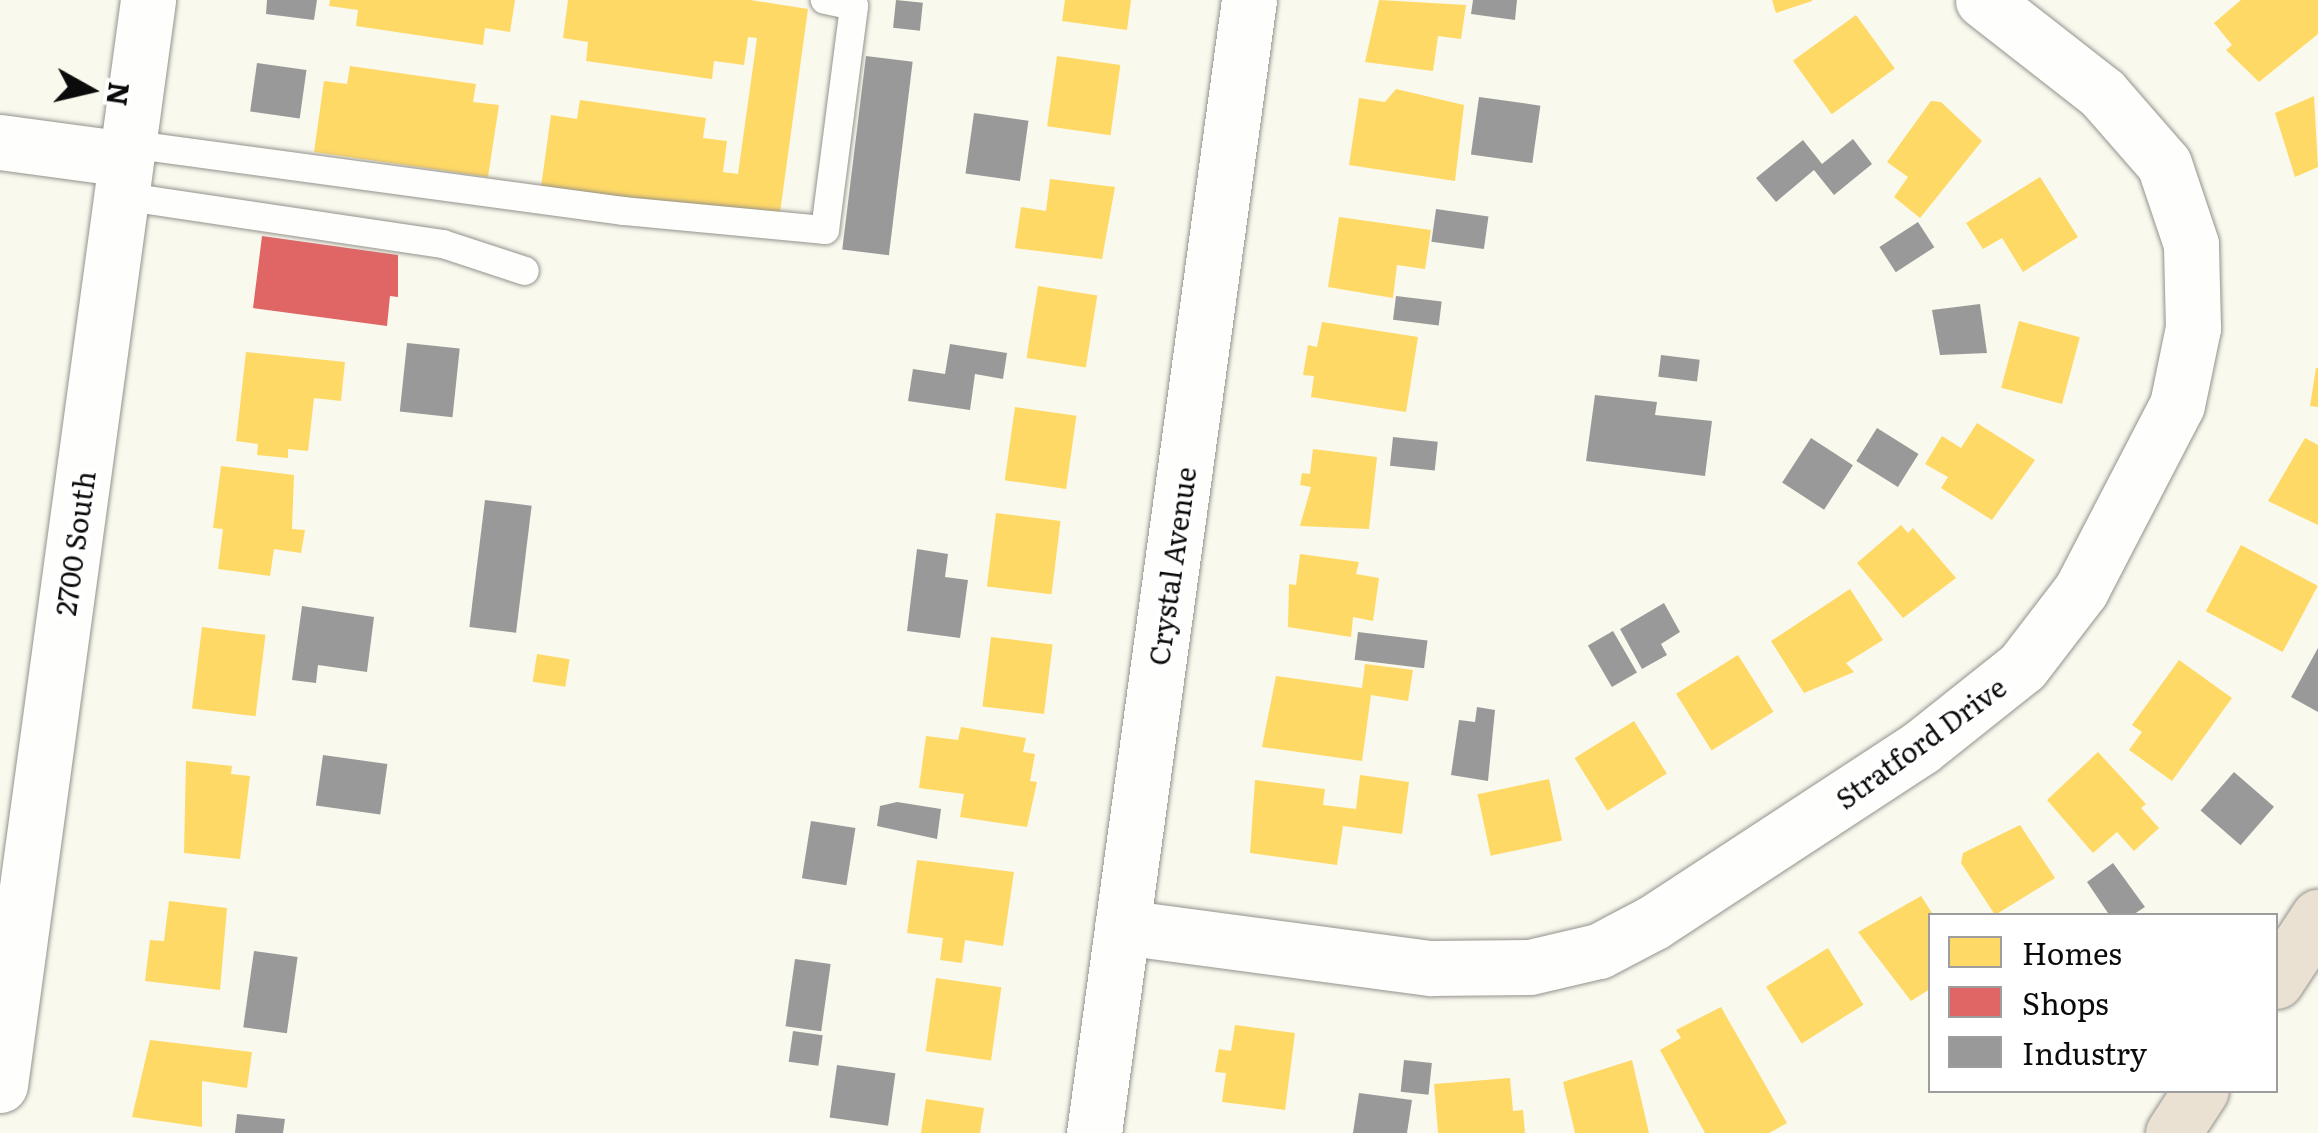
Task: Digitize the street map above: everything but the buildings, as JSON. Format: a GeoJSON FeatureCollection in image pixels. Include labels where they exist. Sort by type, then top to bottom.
{"type":"FeatureCollection","features":[{"type":"Feature","properties":{"kind":"highway"},"geometry":{"type":"LineString","coordinates":[[2278,977],[2318,918]]}},
{"type":"Feature","properties":{"kind":"highway"},"geometry":{"type":"LineString","coordinates":[[2173,1133],[2200,1093]]}},
{"type":"Feature","properties":{"kind":"street","name":"2700 South"},"geometry":{"type":"LineString","coordinates":[[0,1085],[148,0]]}},
{"type":"Feature","properties":{"kind":"street","name":"Crystal Avenue"},"geometry":{"type":"LineString","coordinates":[[1094,1133],[1248,0]]}},
{"type":"Feature","properties":{"kind":"street","name":"Stratford Drive"},"geometry":{"type":"LineString","coordinates":[[1122,928],[1431,968],[1530,968],[1599,950],[1654,922],[1920,748],[2022,667],[2081,590],[2177,405],[2192,328],[2191,244],[2164,164],[2102,93],[1983,0]]}},
{"type":"Feature","properties":{"kind":"street"},"geometry":{"type":"LineString","coordinates":[[0,142],[125,166]]}},
{"type":"Feature","properties":{"kind":"lane"},"geometry":{"type":"LineString","coordinates":[[125,166],[825,230],[854,6],[825,0]]}},
{"type":"Feature","properties":{"kind":"lane"},"geometry":{"type":"LineString","coordinates":[[125,166],[443,244],[525,271]]}}]}
